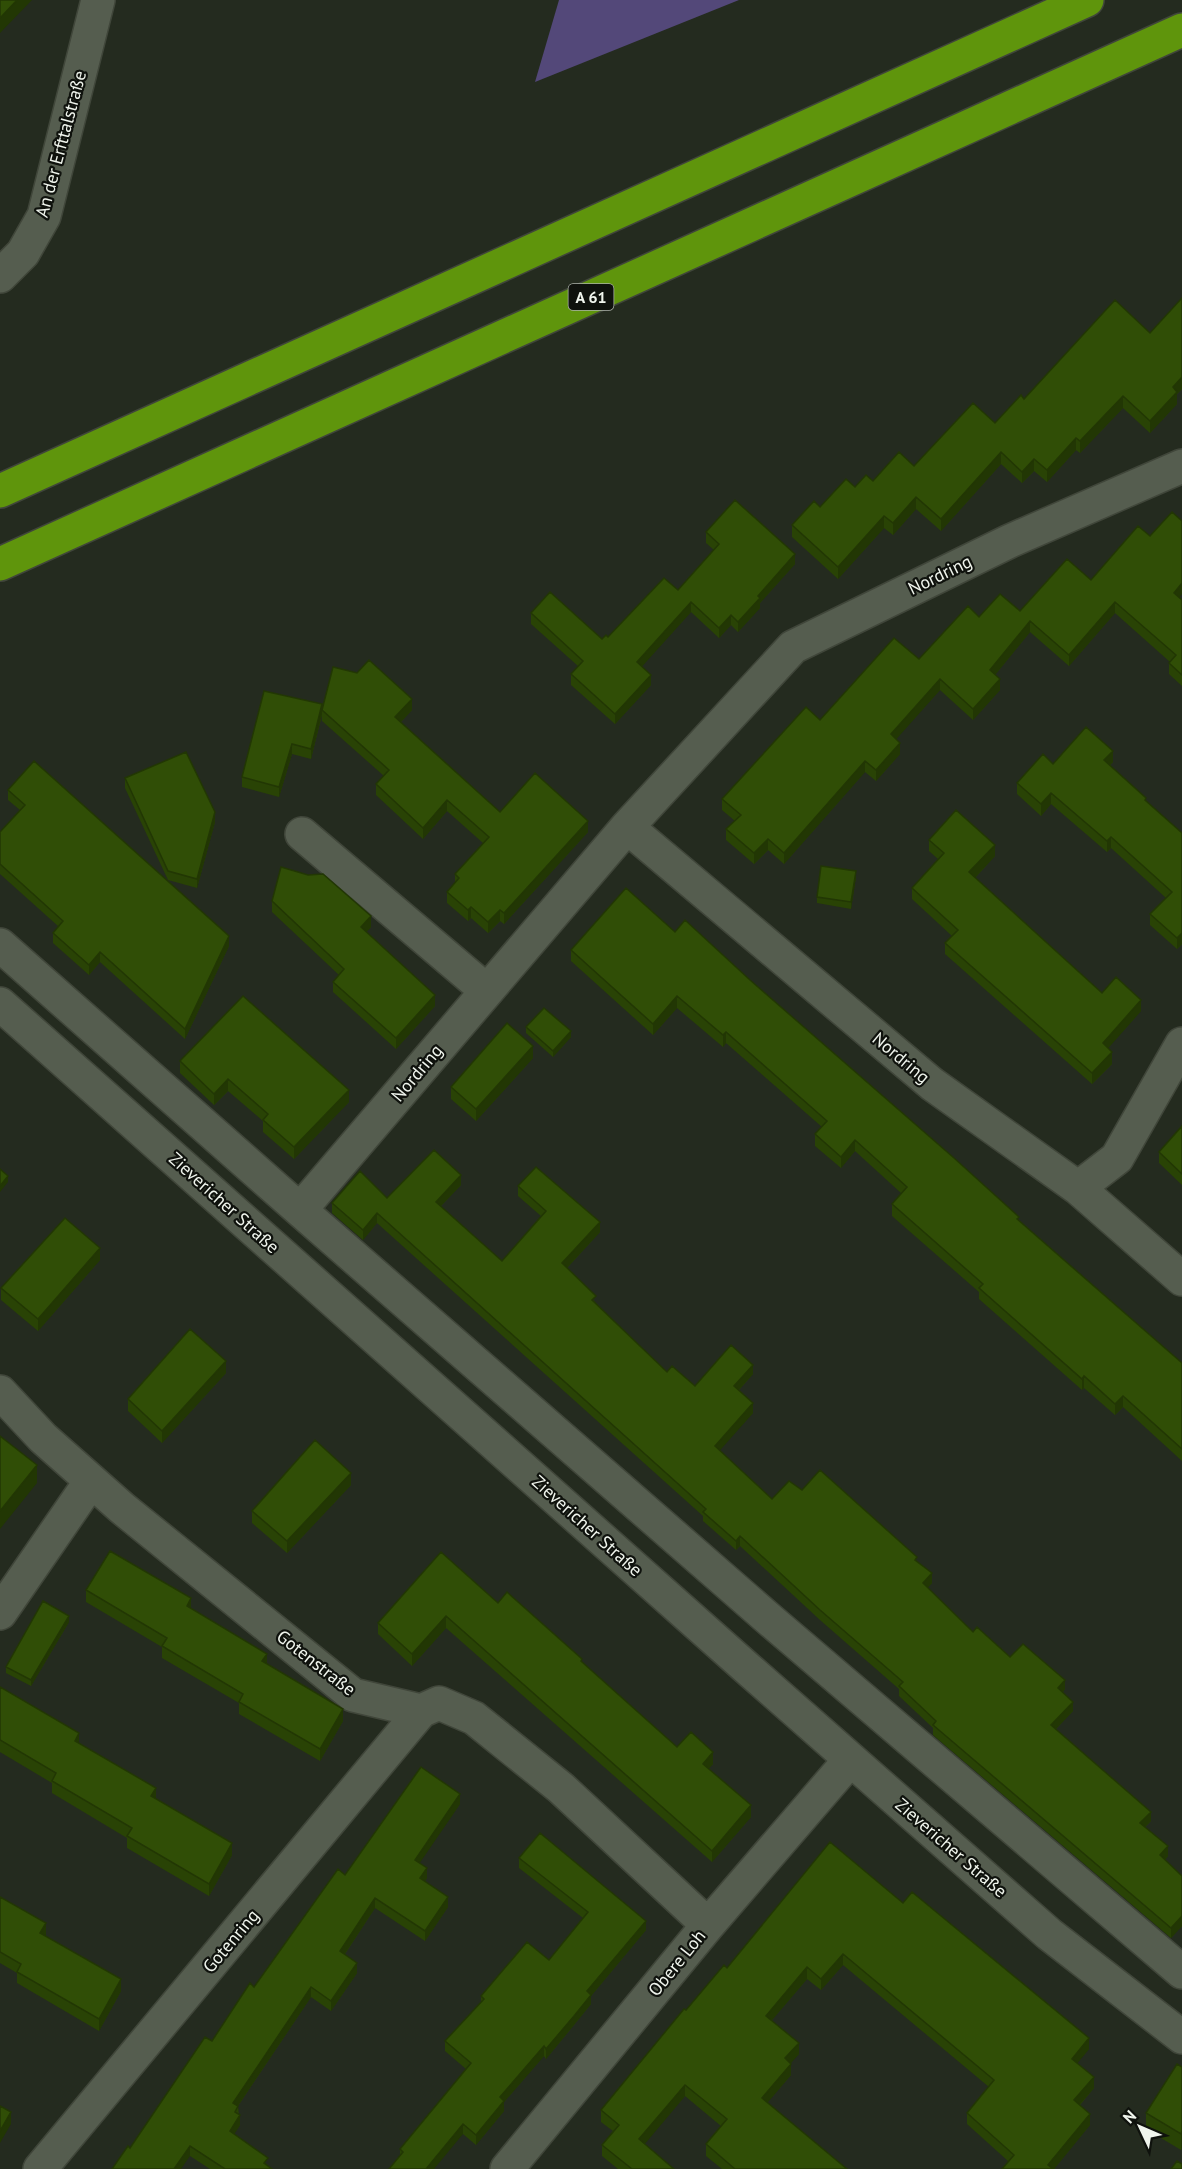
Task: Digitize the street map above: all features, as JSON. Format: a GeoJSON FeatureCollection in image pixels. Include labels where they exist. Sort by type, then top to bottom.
{"type":"FeatureCollection","features":[{"type":"Feature","properties":{"kind":"highway"},"geometry":{"type":"LineString","coordinates":[[0,491],[1087,0]]}},
{"type":"Feature","properties":{"kind":"highway","name":"A 61"},"geometry":{"type":"LineString","coordinates":[[0,564],[1182,30]]}},
{"type":"Feature","properties":{"kind":"street","name":"An der Erfttalstraße"},"geometry":{"type":"LineString","coordinates":[[0,276],[23,253],[44,216],[98,0]]}},
{"type":"Feature","properties":{"kind":"street","name":"Nordring"},"geometry":{"type":"LineString","coordinates":[[300,1210],[627,828],[793,647],[1010,541],[1182,466]]}},
{"type":"Feature","properties":{"kind":"street","name":"Nordring"},"geometry":{"type":"LineString","coordinates":[[627,828],[932,1084],[1078,1188],[1182,1279]]}},
{"type":"Feature","properties":{"kind":"street"},"geometry":{"type":"LineString","coordinates":[[302,834],[487,992]]}},
{"type":"Feature","properties":{"kind":"street"},"geometry":{"type":"LineString","coordinates":[[0,945],[779,1628],[1182,1972]]}},
{"type":"Feature","properties":{"kind":"street","name":"Zievericher Straße"},"geometry":{"type":"LineString","coordinates":[[0,1004],[850,1760],[1049,1934],[1182,2037]]}},
{"type":"Feature","properties":{"kind":"street"},"geometry":{"type":"LineString","coordinates":[[1078,1188],[1117,1158],[1182,1044]]}},
{"type":"Feature","properties":{"kind":"street","name":"Gotenstraße"},"geometry":{"type":"LineString","coordinates":[[0,1392],[43,1438],[91,1481],[353,1695],[421,1712],[439,1703],[474,1718],[561,1788],[708,1925]]}},
{"type":"Feature","properties":{"kind":"street"},"geometry":{"type":"LineString","coordinates":[[0,1613],[91,1481]]}},
{"type":"Feature","properties":{"kind":"street","name":"Gotenring"},"geometry":{"type":"LineString","coordinates":[[40,2169],[421,1712]]}},
{"type":"Feature","properties":{"kind":"street","name":"Obere Loh"},"geometry":{"type":"LineString","coordinates":[[507,2169],[708,1925],[850,1760]]}},
{"type":"Feature","properties":{"kind":"shaded area"},"geometry":{"type":"Polygon","coordinates":[[[559,0],[739,0],[535,82],[559,0]]]}},
{"type":"Feature","properties":{"kind":"building"},"geometry":{"type":"Polygon","coordinates":[[[0,0],[17,0],[0,18],[0,0]]]}},
{"type":"Feature","properties":{"kind":"building"},"geometry":{"type":"Polygon","coordinates":[[[1182,298],[1182,377],[1173,387],[1177,392],[1150,421],[1123,396],[1080,441],[1076,438],[1047,470],[1034,459],[1022,472],[1001,452],[941,519],[916,497],[893,523],[884,516],[838,567],[792,525],[814,501],[820,507],[846,479],[855,487],[866,475],[873,481],[899,452],[914,466],[973,403],[995,423],[1021,395],[1024,399],[1115,300],[1150,333],[1182,298]]]}},
{"type":"Feature","properties":{"kind":"building"},"geometry":{"type":"Polygon","coordinates":[[[735,500],[795,554],[738,622],[731,615],[719,628],[691,602],[637,662],[651,675],[615,714],[571,674],[583,661],[531,613],[550,592],[602,639],[606,635],[608,637],[664,578],[678,590],[719,544],[706,532],[735,500]]]}},
{"type":"Feature","properties":{"kind":"building"},"geometry":{"type":"Polygon","coordinates":[[[1172,512],[1182,521],[1182,583],[1174,593],[1182,600],[1182,675],[1169,663],[1176,655],[1115,602],[1069,655],[1030,621],[990,670],[1000,679],[973,709],[940,679],[891,734],[900,743],[876,770],[865,761],[784,853],[768,839],[754,853],[726,829],[741,815],[722,799],[806,707],[820,720],[894,638],[919,659],[968,606],[979,617],[1000,594],[1020,611],[1067,559],[1091,580],[1138,526],[1150,536],[1172,512]]]}},
{"type":"Feature","properties":{"kind":"building"},"geometry":{"type":"Polygon","coordinates":[[[369,660],[412,699],[395,717],[500,812],[535,773],[588,821],[504,913],[500,910],[488,922],[471,907],[468,910],[447,892],[459,878],[455,874],[489,837],[447,800],[423,828],[376,784],[389,770],[322,710],[333,667],[357,673],[369,660]]]}},
{"type":"Feature","properties":{"kind":"building"},"geometry":{"type":"Polygon","coordinates":[[[264,691],[322,704],[311,749],[292,744],[279,787],[242,777],[264,691]]]}},
{"type":"Feature","properties":{"kind":"building"},"geometry":{"type":"Polygon","coordinates":[[[1086,727],[1113,751],[1104,760],[1182,833],[1182,933],[1177,938],[1150,914],[1172,892],[1111,837],[1107,841],[1051,793],[1041,804],[1017,783],[1043,754],[1053,764],[1086,727]]]}},
{"type":"Feature","properties":{"kind":"building"},"geometry":{"type":"Polygon","coordinates":[[[186,752],[215,812],[197,879],[168,871],[125,778],[186,752]]]}},
{"type":"Feature","properties":{"kind":"building"},"geometry":{"type":"Polygon","coordinates":[[[34,761],[229,936],[185,1029],[100,952],[89,965],[53,933],[63,921],[0,864],[0,832],[25,805],[8,790],[34,761]]]}},
{"type":"Feature","properties":{"kind":"building"},"geometry":{"type":"Polygon","coordinates":[[[956,810],[995,845],[969,872],[1102,993],[1116,977],[1141,1000],[1103,1043],[1112,1052],[1092,1073],[945,943],[958,930],[912,888],[944,853],[929,840],[956,810]]]}},
{"type":"Feature","properties":{"kind":"building"},"geometry":{"type":"Polygon","coordinates":[[[821,866],[856,871],[851,902],[817,897],[821,866]]]}},
{"type":"Feature","properties":{"kind":"building"},"geometry":{"type":"Polygon","coordinates":[[[281,867],[308,875],[323,874],[371,916],[361,927],[435,995],[396,1038],[333,982],[344,969],[272,901],[281,867]]]}},
{"type":"Feature","properties":{"kind":"building"},"geometry":{"type":"Polygon","coordinates":[[[626,888],[675,932],[685,920],[750,980],[954,1158],[1019,1217],[1017,1219],[1182,1363],[1182,1449],[1123,1396],[1115,1404],[1084,1376],[1082,1379],[979,1288],[983,1284],[892,1204],[907,1187],[855,1140],[841,1157],[815,1134],[827,1121],[726,1032],[723,1035],[677,996],[653,1024],[571,950],[626,888]]]}},
{"type":"Feature","properties":{"kind":"building"},"geometry":{"type":"Polygon","coordinates":[[[243,996],[349,1090],[294,1147],[263,1120],[268,1114],[228,1079],[214,1094],[180,1061],[243,996]]]}},
{"type":"Feature","properties":{"kind":"building"},"geometry":{"type":"Polygon","coordinates":[[[544,1008],[571,1031],[553,1051],[526,1027],[544,1008]]]}},
{"type":"Feature","properties":{"kind":"building"},"geometry":{"type":"Polygon","coordinates":[[[507,1023],[533,1046],[476,1109],[451,1087],[507,1023]]]}},
{"type":"Feature","properties":{"kind":"building"},"geometry":{"type":"Polygon","coordinates":[[[1182,1126],[1182,1174],[1159,1152],[1182,1126]]]}},
{"type":"Feature","properties":{"kind":"building"},"geometry":{"type":"Polygon","coordinates":[[[434,1150],[461,1175],[436,1202],[502,1261],[546,1211],[518,1186],[536,1167],[600,1222],[562,1263],[596,1296],[592,1300],[667,1372],[672,1366],[695,1386],[731,1345],[753,1365],[734,1386],[753,1403],[715,1446],[772,1499],[789,1481],[802,1490],[820,1470],[917,1557],[915,1560],[932,1573],[923,1583],[973,1632],[977,1627],[1010,1657],[1023,1644],[1065,1680],[1058,1688],[1073,1702],[1051,1725],[1151,1812],[1140,1823],[1168,1846],[1160,1855],[1182,1876],[1182,1916],[1171,1928],[933,1725],[936,1721],[899,1686],[903,1682],[740,1536],[736,1541],[703,1512],[706,1509],[377,1213],[363,1230],[332,1203],[360,1171],[387,1198],[434,1150]]]}},
{"type":"Feature","properties":{"kind":"building"},"geometry":{"type":"Polygon","coordinates":[[[0,1169],[8,1176],[0,1186],[0,1169]]]}},
{"type":"Feature","properties":{"kind":"building"},"geometry":{"type":"Polygon","coordinates":[[[65,1218],[100,1248],[38,1319],[1,1288],[65,1218]]]}},
{"type":"Feature","properties":{"kind":"building"},"geometry":{"type":"Polygon","coordinates":[[[190,1329],[226,1361],[162,1431],[128,1399],[190,1329]]]}},
{"type":"Feature","properties":{"kind":"building"},"geometry":{"type":"Polygon","coordinates":[[[0,1436],[37,1465],[0,1511],[0,1436]]]}},
{"type":"Feature","properties":{"kind":"building"},"geometry":{"type":"Polygon","coordinates":[[[315,1440],[351,1473],[287,1541],[252,1511],[315,1440]]]}},
{"type":"Feature","properties":{"kind":"building"},"geometry":{"type":"Polygon","coordinates":[[[110,1551],[191,1598],[187,1606],[267,1654],[262,1661],[343,1709],[320,1749],[239,1702],[243,1694],[162,1646],[167,1638],[86,1590],[110,1551]]]}},
{"type":"Feature","properties":{"kind":"building"},"geometry":{"type":"Polygon","coordinates":[[[441,1552],[498,1603],[507,1592],[677,1747],[691,1732],[713,1752],[703,1764],[751,1805],[712,1851],[446,1616],[412,1654],[378,1623],[441,1552]]]}},
{"type":"Feature","properties":{"kind":"building"},"geometry":{"type":"Polygon","coordinates":[[[43,1601],[69,1616],[31,1680],[6,1667],[43,1601]]]}},
{"type":"Feature","properties":{"kind":"building"},"geometry":{"type":"Polygon","coordinates":[[[0,1687],[79,1733],[75,1741],[156,1788],[151,1796],[232,1843],[209,1884],[127,1836],[132,1828],[52,1781],[56,1773],[0,1740],[0,1687]]]}},
{"type":"Feature","properties":{"kind":"building"},"geometry":{"type":"Polygon","coordinates":[[[421,1767],[460,1794],[415,1860],[427,1868],[420,1878],[448,1897],[425,1931],[375,1898],[340,1951],[357,1963],[331,2001],[311,1987],[233,2103],[238,2106],[235,2112],[240,2115],[230,2131],[268,2158],[264,2163],[272,2169],[225,2169],[190,2146],[174,2169],[112,2169],[128,2146],[130,2148],[205,2037],[212,2041],[250,1983],[254,1987],[338,1869],[345,1875],[421,1767]]]}},
{"type":"Feature","properties":{"kind":"building"},"geometry":{"type":"Polygon","coordinates":[[[540,1833],[646,1921],[587,1991],[591,1995],[574,2016],[546,2049],[544,2046],[500,2097],[504,2101],[476,2135],[463,2124],[426,2169],[389,2169],[403,2152],[400,2149],[471,2063],[445,2041],[484,1999],[481,1996],[527,1942],[549,1960],[588,1912],[519,1858],[540,1833]]]}},
{"type":"Feature","properties":{"kind":"building"},"geometry":{"type":"Polygon","coordinates":[[[830,1842],[903,1903],[912,1892],[1089,2038],[1072,2059],[1094,2077],[1074,2100],[1090,2114],[1048,2165],[1053,2169],[1002,2169],[1014,2155],[967,2113],[994,2080],[843,1954],[821,1979],[807,1967],[766,2016],[799,2043],[785,2058],[791,2064],[762,2098],[847,2169],[735,2169],[706,2144],[727,2119],[685,2085],[639,2139],[674,2169],[632,2169],[602,2145],[619,2125],[601,2110],[684,2009],[686,2010],[724,1965],[727,1968],[830,1842]]]}},
{"type":"Feature","properties":{"kind":"building"},"geometry":{"type":"Polygon","coordinates":[[[0,1897],[46,1923],[40,1933],[121,1979],[99,2019],[17,1972],[21,1964],[0,1952],[0,1897]]]}},
{"type":"Feature","properties":{"kind":"building"},"geometry":{"type":"Polygon","coordinates":[[[1177,2064],[1182,2067],[1181,2134],[1146,2113],[1177,2064]]]}},
{"type":"Feature","properties":{"kind":"building"},"geometry":{"type":"Polygon","coordinates":[[[0,2106],[11,2112],[0,2131],[0,2106]]]}},
{"type":"Feature","properties":{"kind":"building"},"geometry":{"type":"Polygon","coordinates":[[[1177,2161],[1182,2164],[1182,2169],[1171,2169],[1177,2161]]]}}]}
